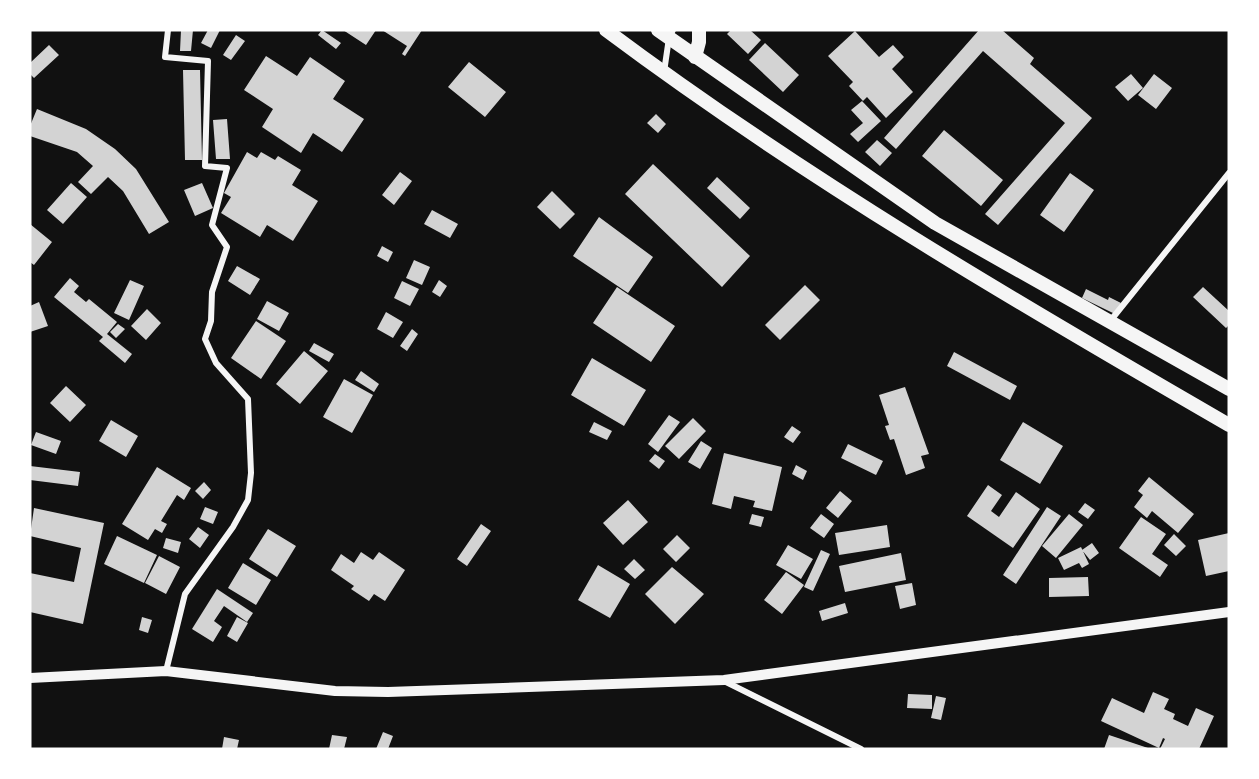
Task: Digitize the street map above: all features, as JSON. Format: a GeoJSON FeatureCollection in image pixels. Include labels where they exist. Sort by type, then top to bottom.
{"type":"FeatureCollection","features":[{"type":"Feature","properties":{"kind":"main road"},"geometry":{"type":"LineString","coordinates":[[606,30],[664,73],[857,205],[1229,425]]}},
{"type":"Feature","properties":{"kind":"main road"},"geometry":{"type":"LineString","coordinates":[[694,57],[699,42],[699,30]]}},
{"type":"Feature","properties":{"kind":"main road"},"geometry":{"type":"LineString","coordinates":[[666,33],[694,57],[936,223],[1111,320],[1229,389]]}},
{"type":"Feature","properties":{"kind":"street"},"geometry":{"type":"LineString","coordinates":[[166,671],[185,594],[233,527],[248,500],[251,465],[248,399],[216,363],[205,339],[211,321],[212,292],[226,247],[212,225],[227,168],[205,166],[207,61],[165,57],[168,30]]}},
{"type":"Feature","properties":{"kind":"street"},"geometry":{"type":"LineString","coordinates":[[664,73],[666,33]]}},
{"type":"Feature","properties":{"kind":"street"},"geometry":{"type":"LineString","coordinates":[[1111,320],[1229,172]]}},
{"type":"Feature","properties":{"kind":"street"},"geometry":{"type":"LineString","coordinates":[[30,678],[166,671],[356,691],[724,680],[1229,612]]}},
{"type":"Feature","properties":{"kind":"street"},"geometry":{"type":"LineString","coordinates":[[724,680],[861,749]]}},
{"type":"Feature","properties":{"kind":"building"},"geometry":{"type":"Polygon","coordinates":[[[181,30],[193,30],[191,51],[180,51],[181,30]]]}},
{"type":"Feature","properties":{"kind":"building"},"geometry":{"type":"Polygon","coordinates":[[[208,30],[220,30],[211,48],[201,43],[208,30]]]}},
{"type":"Feature","properties":{"kind":"building"},"geometry":{"type":"Polygon","coordinates":[[[322,30],[341,43],[336,49],[318,35],[322,30]]]}},
{"type":"Feature","properties":{"kind":"building"},"geometry":{"type":"Polygon","coordinates":[[[343,30],[376,30],[366,45],[343,30]]]}},
{"type":"Feature","properties":{"kind":"building"},"geometry":{"type":"Polygon","coordinates":[[[382,30],[422,30],[405,56],[402,54],[407,46],[382,30]]]}},
{"type":"Feature","properties":{"kind":"building"},"geometry":{"type":"Polygon","coordinates":[[[731,30],[750,30],[761,40],[748,54],[727,34],[731,30]]]}},
{"type":"Feature","properties":{"kind":"building"},"geometry":{"type":"Polygon","coordinates":[[[979,30],[1002,30],[1034,58],[1030,64],[1092,118],[998,225],[985,214],[1065,123],[983,51],[896,149],[884,138],[979,30]]]}},
{"type":"Feature","properties":{"kind":"building"},"geometry":{"type":"Polygon","coordinates":[[[855,31],[879,57],[893,45],[904,57],[892,69],[913,92],[886,118],[867,97],[863,101],[849,86],[853,82],[828,56],[855,31]]]}},
{"type":"Feature","properties":{"kind":"building"},"geometry":{"type":"Polygon","coordinates":[[[236,35],[245,41],[231,60],[223,55],[236,35]]]}},
{"type":"Feature","properties":{"kind":"building"},"geometry":{"type":"Polygon","coordinates":[[[765,43],[799,75],[783,92],[749,60],[765,43]]]}},
{"type":"Feature","properties":{"kind":"building"},"geometry":{"type":"Polygon","coordinates":[[[49,45],[59,55],[34,78],[30,74],[30,63],[49,45]]]}},
{"type":"Feature","properties":{"kind":"building"},"geometry":{"type":"Polygon","coordinates":[[[266,56],[297,76],[310,57],[345,81],[333,99],[364,119],[342,152],[313,133],[301,153],[262,127],[273,109],[244,90],[266,56]]]}},
{"type":"Feature","properties":{"kind":"building"},"geometry":{"type":"Polygon","coordinates":[[[469,62],[506,92],[485,117],[448,87],[469,62]]]}},
{"type":"Feature","properties":{"kind":"building"},"geometry":{"type":"Polygon","coordinates":[[[183,70],[200,70],[202,160],[185,160],[183,70]]]}},
{"type":"Feature","properties":{"kind":"building"},"geometry":{"type":"Polygon","coordinates":[[[1131,74],[1143,88],[1128,101],[1115,87],[1131,74]]]}},
{"type":"Feature","properties":{"kind":"building"},"geometry":{"type":"Polygon","coordinates":[[[1154,74],[1172,88],[1156,109],[1138,95],[1154,74]]]}},
{"type":"Feature","properties":{"kind":"building"},"geometry":{"type":"Polygon","coordinates":[[[862,101],[881,121],[858,142],[850,134],[863,123],[851,110],[862,101]]]}},
{"type":"Feature","properties":{"kind":"building"},"geometry":{"type":"Polygon","coordinates":[[[37,109],[86,129],[115,149],[136,169],[169,222],[149,234],[123,191],[108,177],[91,194],[78,182],[93,166],[77,152],[30,136],[30,126],[37,109]]]}},
{"type":"Feature","properties":{"kind":"building"},"geometry":{"type":"Polygon","coordinates":[[[656,114],[666,124],[658,133],[647,123],[656,114]]]}},
{"type":"Feature","properties":{"kind":"building"},"geometry":{"type":"Polygon","coordinates":[[[227,119],[230,159],[216,159],[213,120],[227,119]]]}},
{"type":"Feature","properties":{"kind":"building"},"geometry":{"type":"Polygon","coordinates":[[[944,130],[1003,180],[981,206],[922,156],[944,130]]]}},
{"type":"Feature","properties":{"kind":"building"},"geometry":{"type":"Polygon","coordinates":[[[877,140],[892,153],[880,166],[865,152],[877,140]]]}},
{"type":"Feature","properties":{"kind":"building"},"geometry":{"type":"Polygon","coordinates":[[[247,152],[257,158],[261,152],[275,160],[278,156],[301,170],[292,185],[318,201],[293,241],[267,225],[260,237],[221,213],[231,197],[224,193],[247,152]]]}},
{"type":"Feature","properties":{"kind":"building"},"geometry":{"type":"Polygon","coordinates":[[[653,164],[750,256],[722,287],[625,194],[653,164]]]}},
{"type":"Feature","properties":{"kind":"building"},"geometry":{"type":"Polygon","coordinates":[[[400,172],[412,181],[394,205],[382,195],[400,172]]]}},
{"type":"Feature","properties":{"kind":"building"},"geometry":{"type":"Polygon","coordinates":[[[1070,173],[1094,190],[1064,232],[1040,215],[1070,173]]]}},
{"type":"Feature","properties":{"kind":"building"},"geometry":{"type":"Polygon","coordinates":[[[717,177],[750,208],[740,219],[707,188],[717,177]]]}},
{"type":"Feature","properties":{"kind":"building"},"geometry":{"type":"Polygon","coordinates":[[[71,183],[87,197],[63,224],[47,210],[71,183]]]}},
{"type":"Feature","properties":{"kind":"building"},"geometry":{"type":"Polygon","coordinates":[[[202,183],[213,208],[195,216],[184,190],[202,183]]]}},
{"type":"Feature","properties":{"kind":"building"},"geometry":{"type":"Polygon","coordinates":[[[552,191],[575,214],[560,229],[537,207],[552,191]]]}},
{"type":"Feature","properties":{"kind":"building"},"geometry":{"type":"Polygon","coordinates":[[[432,210],[458,224],[450,238],[424,224],[432,210]]]}},
{"type":"Feature","properties":{"kind":"building"},"geometry":{"type":"Polygon","coordinates":[[[599,217],[653,257],[628,293],[573,256],[599,217]]]}},
{"type":"Feature","properties":{"kind":"building"},"geometry":{"type":"Polygon","coordinates":[[[30,224],[52,242],[34,265],[30,262],[30,224]]]}},
{"type":"Feature","properties":{"kind":"building"},"geometry":{"type":"Polygon","coordinates":[[[382,246],[393,252],[388,262],[377,256],[382,246]]]}},
{"type":"Feature","properties":{"kind":"building"},"geometry":{"type":"Polygon","coordinates":[[[414,260],[430,267],[422,285],[406,278],[414,260]]]}},
{"type":"Feature","properties":{"kind":"building"},"geometry":{"type":"Polygon","coordinates":[[[237,266],[260,279],[250,295],[228,281],[237,266]]]}},
{"type":"Feature","properties":{"kind":"building"},"geometry":{"type":"Polygon","coordinates":[[[70,278],[79,286],[74,292],[86,302],[89,299],[117,322],[107,334],[132,354],[125,363],[99,341],[103,337],[54,297],[70,278]]]}},
{"type":"Feature","properties":{"kind":"building"},"geometry":{"type":"Polygon","coordinates":[[[130,280],[144,286],[129,320],[114,313],[130,280]]]}},
{"type":"Feature","properties":{"kind":"building"},"geometry":{"type":"Polygon","coordinates":[[[439,280],[447,286],[440,297],[432,292],[439,280]]]}},
{"type":"Feature","properties":{"kind":"building"},"geometry":{"type":"Polygon","coordinates":[[[402,281],[419,289],[410,306],[394,298],[402,281]]]}},
{"type":"Feature","properties":{"kind":"building"},"geometry":{"type":"Polygon","coordinates":[[[805,285],[820,300],[780,340],[765,325],[805,285]]]}},
{"type":"Feature","properties":{"kind":"building"},"geometry":{"type":"Polygon","coordinates":[[[617,287],[675,326],[651,362],[593,323],[617,287]]]}},
{"type":"Feature","properties":{"kind":"building"},"geometry":{"type":"Polygon","coordinates":[[[1203,287],[1229,311],[1229,325],[1226,328],[1193,297],[1203,287]]]}},
{"type":"Feature","properties":{"kind":"building"},"geometry":{"type":"Polygon","coordinates":[[[1086,289],[1108,300],[1109,297],[1121,303],[1115,314],[1082,298],[1086,289]]]}},
{"type":"Feature","properties":{"kind":"building"},"geometry":{"type":"Polygon","coordinates":[[[267,301],[289,313],[279,331],[257,319],[267,301]]]}},
{"type":"Feature","properties":{"kind":"building"},"geometry":{"type":"Polygon","coordinates":[[[39,302],[48,326],[30,332],[30,306],[39,302]]]}},
{"type":"Feature","properties":{"kind":"building"},"geometry":{"type":"Polygon","coordinates":[[[147,309],[161,323],[146,340],[131,326],[147,309]]]}},
{"type":"Feature","properties":{"kind":"building"},"geometry":{"type":"Polygon","coordinates":[[[386,312],[403,322],[393,338],[377,329],[386,312]]]}},
{"type":"Feature","properties":{"kind":"building"},"geometry":{"type":"Polygon","coordinates":[[[256,321],[286,341],[261,379],[231,358],[256,321]]]}},
{"type":"Feature","properties":{"kind":"building"},"geometry":{"type":"Polygon","coordinates":[[[118,324],[125,329],[116,338],[110,332],[118,324]]]}},
{"type":"Feature","properties":{"kind":"building"},"geometry":{"type":"Polygon","coordinates":[[[412,329],[418,334],[407,351],[400,346],[412,329]]]}},
{"type":"Feature","properties":{"kind":"building"},"geometry":{"type":"Polygon","coordinates":[[[314,343],[334,354],[329,362],[309,351],[314,343]]]}},
{"type":"Feature","properties":{"kind":"building"},"geometry":{"type":"Polygon","coordinates":[[[304,351],[328,371],[300,404],[276,384],[304,351]]]}},
{"type":"Feature","properties":{"kind":"building"},"geometry":{"type":"Polygon","coordinates":[[[954,352],[1017,386],[1010,400],[947,366],[954,352]]]}},
{"type":"Feature","properties":{"kind":"building"},"geometry":{"type":"Polygon","coordinates":[[[592,358],[646,390],[624,426],[571,395],[592,358]]]}},
{"type":"Feature","properties":{"kind":"building"},"geometry":{"type":"Polygon","coordinates":[[[361,371],[379,384],[374,392],[355,380],[361,371]]]}},
{"type":"Feature","properties":{"kind":"building"},"geometry":{"type":"Polygon","coordinates":[[[344,379],[373,395],[352,433],[323,417],[344,379]]]}},
{"type":"Feature","properties":{"kind":"building"},"geometry":{"type":"Polygon","coordinates":[[[66,386],[86,405],[70,422],[50,403],[66,386]]]}},
{"type":"Feature","properties":{"kind":"building"},"geometry":{"type":"Polygon","coordinates":[[[905,387],[929,454],[921,456],[925,468],[906,475],[894,439],[890,440],[885,426],[889,425],[879,395],[905,387]]]}},
{"type":"Feature","properties":{"kind":"building"},"geometry":{"type":"Polygon","coordinates":[[[669,415],[680,422],[658,452],[648,444],[669,415]]]}},
{"type":"Feature","properties":{"kind":"building"},"geometry":{"type":"Polygon","coordinates":[[[693,418],[706,431],[679,459],[665,446],[693,418]]]}},
{"type":"Feature","properties":{"kind":"building"},"geometry":{"type":"Polygon","coordinates":[[[111,420],[138,436],[126,457],[99,441],[111,420]]]}},
{"type":"Feature","properties":{"kind":"building"},"geometry":{"type":"Polygon","coordinates":[[[594,422],[612,431],[607,440],[589,432],[594,422]]]}},
{"type":"Feature","properties":{"kind":"building"},"geometry":{"type":"Polygon","coordinates":[[[1023,422],[1063,446],[1040,484],[1000,460],[1023,422]]]}},
{"type":"Feature","properties":{"kind":"building"},"geometry":{"type":"Polygon","coordinates":[[[792,426],[801,432],[793,443],[784,437],[792,426]]]}},
{"type":"Feature","properties":{"kind":"building"},"geometry":{"type":"Polygon","coordinates":[[[36,432],[61,441],[56,454],[31,445],[36,432]]]}},
{"type":"Feature","properties":{"kind":"building"},"geometry":{"type":"Polygon","coordinates":[[[701,441],[712,448],[700,469],[688,462],[701,441]]]}},
{"type":"Feature","properties":{"kind":"building"},"geometry":{"type":"Polygon","coordinates":[[[848,444],[883,461],[876,475],[841,458],[848,444]]]}},
{"type":"Feature","properties":{"kind":"building"},"geometry":{"type":"Polygon","coordinates":[[[724,453],[782,467],[772,511],[753,507],[755,501],[734,496],[731,509],[712,504],[724,453]]]}},
{"type":"Feature","properties":{"kind":"building"},"geometry":{"type":"Polygon","coordinates":[[[655,454],[665,461],[659,469],[649,461],[655,454]]]}},
{"type":"Feature","properties":{"kind":"building"},"geometry":{"type":"Polygon","coordinates":[[[796,465],[807,471],[803,480],[792,474],[796,465]]]}},
{"type":"Feature","properties":{"kind":"building"},"geometry":{"type":"Polygon","coordinates":[[[30,466],[80,472],[78,486],[30,480],[30,466]]]}},
{"type":"Feature","properties":{"kind":"building"},"geometry":{"type":"Polygon","coordinates":[[[157,467],[191,488],[184,500],[177,495],[161,521],[167,524],[162,533],[155,529],[148,540],[122,524],[157,467]]]}},
{"type":"Feature","properties":{"kind":"building"},"geometry":{"type":"Polygon","coordinates":[[[1149,477],[1194,514],[1178,533],[1152,511],[1147,518],[1134,507],[1143,495],[1138,491],[1149,477]]]}},
{"type":"Feature","properties":{"kind":"building"},"geometry":{"type":"Polygon","coordinates":[[[204,482],[211,490],[203,499],[195,491],[204,482]]]}},
{"type":"Feature","properties":{"kind":"building"},"geometry":{"type":"Polygon","coordinates":[[[988,485],[1002,495],[991,511],[999,517],[1016,492],[1040,509],[1013,548],[967,516],[988,485]]]}},
{"type":"Feature","properties":{"kind":"building"},"geometry":{"type":"Polygon","coordinates":[[[840,491],[852,501],[838,518],[826,508],[840,491]]]}},
{"type":"Feature","properties":{"kind":"building"},"geometry":{"type":"Polygon","coordinates":[[[628,500],[648,522],[623,545],[603,523],[628,500]]]}},
{"type":"Feature","properties":{"kind":"building"},"geometry":{"type":"Polygon","coordinates":[[[1085,503],[1095,510],[1088,519],[1078,512],[1085,503]]]}},
{"type":"Feature","properties":{"kind":"building"},"geometry":{"type":"Polygon","coordinates":[[[205,507],[218,512],[213,524],[200,519],[205,507]]]}},
{"type":"Feature","properties":{"kind":"building"},"geometry":{"type":"Polygon","coordinates":[[[1047,507],[1061,516],[1016,584],[1003,575],[1047,507]]]}},
{"type":"Feature","properties":{"kind":"building"},"geometry":{"type":"Polygon","coordinates":[[[34,508],[104,523],[83,624],[30,612],[30,573],[74,582],[81,548],[30,536],[34,508]]]}},
{"type":"Feature","properties":{"kind":"building"},"geometry":{"type":"Polygon","coordinates":[[[752,514],[764,517],[761,527],[749,524],[752,514]]]}},
{"type":"Feature","properties":{"kind":"building"},"geometry":{"type":"Polygon","coordinates":[[[821,514],[834,524],[824,538],[810,528],[821,514]]]}},
{"type":"Feature","properties":{"kind":"building"},"geometry":{"type":"Polygon","coordinates":[[[1069,514],[1083,525],[1056,558],[1042,546],[1069,514]]]}},
{"type":"Feature","properties":{"kind":"building"},"geometry":{"type":"Polygon","coordinates":[[[1141,517],[1166,534],[1152,554],[1168,565],[1160,577],[1119,548],[1141,517]]]}},
{"type":"Feature","properties":{"kind":"building"},"geometry":{"type":"Polygon","coordinates":[[[481,524],[491,531],[467,566],[457,559],[481,524]]]}},
{"type":"Feature","properties":{"kind":"building"},"geometry":{"type":"Polygon","coordinates":[[[887,525],[890,547],[839,555],[835,533],[887,525]]]}},
{"type":"Feature","properties":{"kind":"building"},"geometry":{"type":"Polygon","coordinates":[[[198,527],[209,535],[200,548],[189,539],[198,527]]]}},
{"type":"Feature","properties":{"kind":"building"},"geometry":{"type":"Polygon","coordinates":[[[268,529],[296,546],[277,577],[249,559],[268,529]]]}},
{"type":"Feature","properties":{"kind":"building"},"geometry":{"type":"Polygon","coordinates":[[[1229,533],[1229,571],[1206,576],[1198,540],[1229,533]]]}},
{"type":"Feature","properties":{"kind":"building"},"geometry":{"type":"Polygon","coordinates":[[[1174,534],[1186,546],[1176,556],[1164,545],[1174,534]]]}},
{"type":"Feature","properties":{"kind":"building"},"geometry":{"type":"Polygon","coordinates":[[[677,535],[690,548],[676,562],[663,549],[677,535]]]}},
{"type":"Feature","properties":{"kind":"building"},"geometry":{"type":"Polygon","coordinates":[[[117,536],[157,555],[144,583],[104,564],[117,536]]]}},
{"type":"Feature","properties":{"kind":"building"},"geometry":{"type":"Polygon","coordinates":[[[166,538],[181,542],[178,553],[163,548],[166,538]]]}},
{"type":"Feature","properties":{"kind":"building"},"geometry":{"type":"Polygon","coordinates":[[[1092,543],[1099,553],[1090,560],[1082,550],[1092,543]]]}},
{"type":"Feature","properties":{"kind":"building"},"geometry":{"type":"Polygon","coordinates":[[[788,545],[813,559],[801,579],[776,565],[788,545]]]}},
{"type":"Feature","properties":{"kind":"building"},"geometry":{"type":"Polygon","coordinates":[[[1081,547],[1089,564],[1082,568],[1079,563],[1064,570],[1058,558],[1081,547]]]}},
{"type":"Feature","properties":{"kind":"building"},"geometry":{"type":"Polygon","coordinates":[[[821,550],[830,554],[813,591],[804,587],[821,550]]]}},
{"type":"Feature","properties":{"kind":"building"},"geometry":{"type":"Polygon","coordinates":[[[361,552],[373,560],[379,552],[405,570],[385,601],[374,594],[369,601],[351,589],[354,586],[331,570],[341,554],[354,563],[361,552]]]}},
{"type":"Feature","properties":{"kind":"building"},"geometry":{"type":"Polygon","coordinates":[[[901,553],[906,580],[845,592],[839,566],[901,553]]]}},
{"type":"Feature","properties":{"kind":"building"},"geometry":{"type":"Polygon","coordinates":[[[159,556],[180,567],[166,594],[145,583],[159,556]]]}},
{"type":"Feature","properties":{"kind":"building"},"geometry":{"type":"Polygon","coordinates":[[[634,559],[645,570],[635,579],[624,569],[634,559]]]}},
{"type":"Feature","properties":{"kind":"building"},"geometry":{"type":"Polygon","coordinates":[[[243,563],[271,580],[256,605],[228,588],[243,563]]]}},
{"type":"Feature","properties":{"kind":"building"},"geometry":{"type":"Polygon","coordinates":[[[598,565],[630,584],[610,618],[578,600],[598,565]]]}},
{"type":"Feature","properties":{"kind":"building"},"geometry":{"type":"Polygon","coordinates":[[[672,567],[704,594],[675,624],[645,594],[672,567]]]}},
{"type":"Feature","properties":{"kind":"building"},"geometry":{"type":"Polygon","coordinates":[[[786,572],[804,585],[782,614],[764,600],[786,572]]]}},
{"type":"Feature","properties":{"kind":"building"},"geometry":{"type":"Polygon","coordinates":[[[1088,577],[1089,596],[1049,597],[1049,578],[1088,577]]]}},
{"type":"Feature","properties":{"kind":"building"},"geometry":{"type":"Polygon","coordinates":[[[912,583],[916,605],[900,609],[895,586],[912,583]]]}},
{"type":"Feature","properties":{"kind":"building"},"geometry":{"type":"Polygon","coordinates":[[[217,589],[253,613],[247,622],[224,606],[214,621],[222,627],[213,642],[192,629],[217,589]]]}},
{"type":"Feature","properties":{"kind":"building"},"geometry":{"type":"Polygon","coordinates":[[[845,603],[848,613],[822,621],[819,611],[845,603]]]}},
{"type":"Feature","properties":{"kind":"building"},"geometry":{"type":"Polygon","coordinates":[[[142,617],[152,620],[148,633],[139,630],[142,617]]]}},
{"type":"Feature","properties":{"kind":"building"},"geometry":{"type":"Polygon","coordinates":[[[237,617],[248,623],[237,642],[227,636],[237,617]]]}},
{"type":"Feature","properties":{"kind":"building"},"geometry":{"type":"Polygon","coordinates":[[[1153,692],[1169,699],[1164,709],[1175,714],[1173,719],[1188,726],[1196,708],[1214,716],[1199,749],[1160,749],[1165,739],[1163,738],[1159,748],[1101,721],[1112,698],[1144,713],[1153,692]]]}},
{"type":"Feature","properties":{"kind":"building"},"geometry":{"type":"Polygon","coordinates":[[[908,694],[932,695],[932,709],[907,708],[908,694]]]}},
{"type":"Feature","properties":{"kind":"building"},"geometry":{"type":"Polygon","coordinates":[[[936,696],[946,698],[941,720],[931,718],[936,696]]]}},
{"type":"Feature","properties":{"kind":"building"},"geometry":{"type":"Polygon","coordinates":[[[383,732],[393,736],[388,749],[376,749],[383,732]]]}},
{"type":"Feature","properties":{"kind":"building"},"geometry":{"type":"Polygon","coordinates":[[[332,735],[347,737],[344,749],[329,749],[332,735]]]}},
{"type":"Feature","properties":{"kind":"building"},"geometry":{"type":"Polygon","coordinates":[[[1109,735],[1151,749],[1104,749],[1109,735]]]}},
{"type":"Feature","properties":{"kind":"building"},"geometry":{"type":"Polygon","coordinates":[[[224,737],[239,740],[237,749],[222,749],[224,737]]]}}]}
